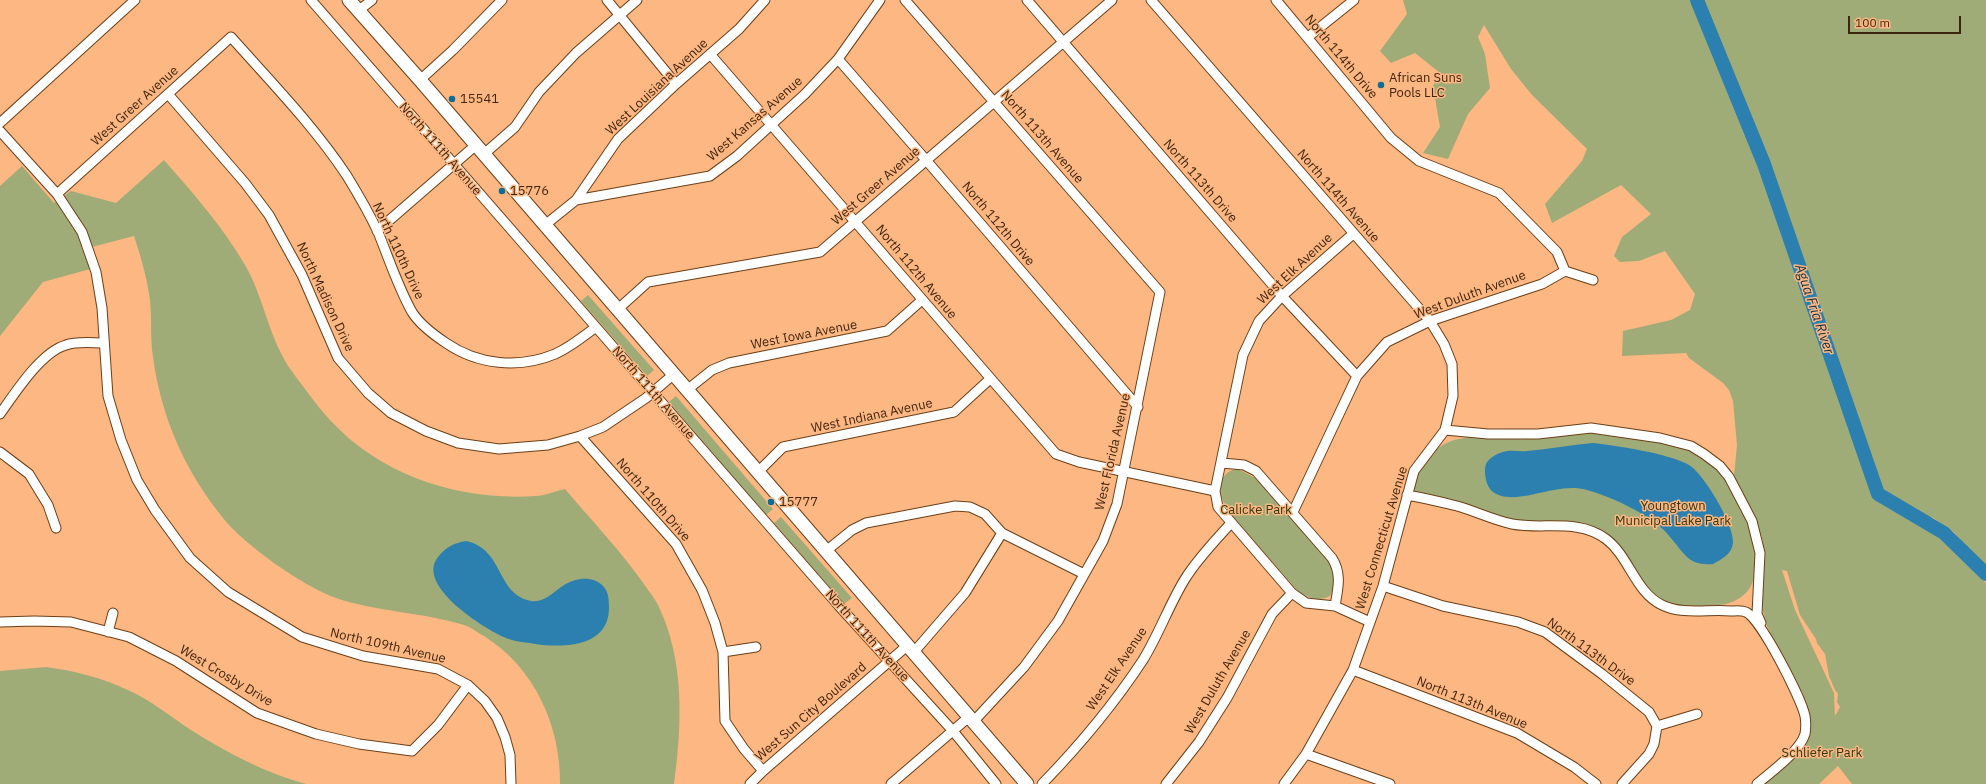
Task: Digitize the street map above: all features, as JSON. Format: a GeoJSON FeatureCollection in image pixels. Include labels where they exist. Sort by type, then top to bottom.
{"type":"FeatureCollection","features":[{"type":"Feature","properties":{"kind":"street"},"geometry":{"type":"LineString","coordinates":[[0,123],[135,0]]}},
{"type":"Feature","properties":{"kind":"street","name":"North 111th Avenue"},"geometry":{"type":"LineString","coordinates":[[311,0],[652,392],[889,661],[953,731],[996,784]]}},
{"type":"Feature","properties":{"kind":"street","name":"North 111th Avenue"},"geometry":{"type":"LineString","coordinates":[[348,0],[480,149],[826,551],[972,718],[1027,784]]}},
{"type":"Feature","properties":{"kind":"street"},"geometry":{"type":"LineString","coordinates":[[358,11],[372,0]]}},
{"type":"Feature","properties":{"kind":"street"},"geometry":{"type":"LineString","coordinates":[[420,80],[453,50],[502,0]]}},
{"type":"Feature","properties":{"kind":"street"},"geometry":{"type":"LineString","coordinates":[[607,0],[676,84]]}},
{"type":"Feature","properties":{"kind":"street"},"geometry":{"type":"LineString","coordinates":[[377,231],[454,164],[515,127],[539,92],[576,54],[637,0]]}},
{"type":"Feature","properties":{"kind":"street","name":"West Louisiana Avenue"},"geometry":{"type":"LineString","coordinates":[[576,200],[618,139],[676,84],[739,28],[765,0]]}},
{"type":"Feature","properties":{"kind":"street","name":"West Kansas Avenue"},"geometry":{"type":"LineString","coordinates":[[545,225],[576,200],[710,176],[737,156],[805,94],[838,59],[880,0]]}},
{"type":"Feature","properties":{"kind":"street","name":"North 113th Avenue"},"geometry":{"type":"LineString","coordinates":[[905,0],[1160,292]]}},
{"type":"Feature","properties":{"kind":"street","name":"North 113th Drive"},"geometry":{"type":"LineString","coordinates":[[1027,0],[1282,296],[1357,376]]}},
{"type":"Feature","properties":{"kind":"street","name":"West Greer Avenue"},"geometry":{"type":"LineString","coordinates":[[618,310],[648,282],[820,252],[993,101],[1112,0]]}},
{"type":"Feature","properties":{"kind":"street","name":"North 114th Avenue"},"geometry":{"type":"LineString","coordinates":[[1150,0],[1430,321],[1444,344],[1452,364],[1453,396],[1444,430]]}},
{"type":"Feature","properties":{"kind":"street","name":"North 114th Drive"},"geometry":{"type":"LineString","coordinates":[[1276,0],[1391,138],[1419,161],[1499,192],[1557,252],[1565,271]]}},
{"type":"Feature","properties":{"kind":"street"},"geometry":{"type":"LineString","coordinates":[[1308,37],[1354,0]]}},
{"type":"Feature","properties":{"kind":"street","name":"West Greer Avenue"},"geometry":{"type":"LineString","coordinates":[[57,194],[231,37]]}},
{"type":"Feature","properties":{"kind":"street","name":"North 110th Drive"},"geometry":{"type":"LineString","coordinates":[[231,37],[299,112],[347,177],[377,231],[401,290],[413,314],[433,334],[459,351],[475,358],[496,362],[519,362],[556,353],[596,327]]}},
{"type":"Feature","properties":{"kind":"street","name":"North 112th Avenue"},"geometry":{"type":"LineString","coordinates":[[710,54],[1056,454],[1074,461],[1124,473],[1215,491]]}},
{"type":"Feature","properties":{"kind":"street","name":"North 112th Drive"},"geometry":{"type":"LineString","coordinates":[[838,59],[1138,407]]}},
{"type":"Feature","properties":{"kind":"street","name":"North Madison Drive"},"geometry":{"type":"LineString","coordinates":[[168,94],[245,183],[269,215],[302,275],[338,358],[368,393],[391,412],[426,431],[458,443],[499,449],[548,445],[580,436],[603,427],[624,414],[674,374]]}},
{"type":"Feature","properties":{"kind":"street","name":"North 109th Avenue"},"geometry":{"type":"LineString","coordinates":[[0,131],[57,194],[82,232],[96,272],[102,308],[108,396],[121,440],[137,480],[190,558],[228,592],[302,637],[363,656],[438,669],[468,685],[485,701],[497,718],[505,737],[510,755],[511,784]]}},
{"type":"Feature","properties":{"kind":"street","name":"West Elk Avenue"},"geometry":{"type":"LineString","coordinates":[[1215,491],[1222,463],[1242,355],[1259,321],[1282,296],[1353,234]]}},
{"type":"Feature","properties":{"kind":"street"},"geometry":{"type":"LineString","coordinates":[[1565,271],[1593,280]]}},
{"type":"Feature","properties":{"kind":"street","name":"West Duluth Avenue"},"geometry":{"type":"LineString","coordinates":[[1293,512],[1357,376],[1387,342],[1430,321],[1542,284],[1565,271]]}},
{"type":"Feature","properties":{"kind":"street","name":"West Florida Avenue"},"geometry":{"type":"LineString","coordinates":[[891,784],[953,731],[972,718],[1024,667],[1058,621],[1103,541],[1117,504],[1138,407],[1160,292]]}},
{"type":"Feature","properties":{"kind":"street","name":"West Iowa Avenue"},"geometry":{"type":"LineString","coordinates":[[687,390],[712,370],[729,363],[887,331],[922,300]]}},
{"type":"Feature","properties":{"kind":"street"},"geometry":{"type":"LineString","coordinates":[[0,414],[25,380],[45,358],[66,345],[104,343]]}},
{"type":"Feature","properties":{"kind":"street","name":"West Indiana Avenue"},"geometry":{"type":"LineString","coordinates":[[758,472],[783,447],[954,412],[990,379]]}},
{"type":"Feature","properties":{"kind":"street"},"geometry":{"type":"LineString","coordinates":[[1444,430],[1488,434],[1538,434],[1591,428],[1660,438],[1691,446],[1720,466],[1729,477],[1752,522],[1760,553],[1757,614],[1762,628],[1799,700],[1805,715],[1806,726],[1804,735],[1799,745],[1757,784]]}},
{"type":"Feature","properties":{"kind":"street","name":"West Connecticut Avenue"},"geometry":{"type":"LineString","coordinates":[[1284,784],[1306,754],[1353,670],[1383,586],[1412,477],[1418,463],[1444,430]]}},
{"type":"Feature","properties":{"kind":"street","name":"North 110th Drive"},"geometry":{"type":"LineString","coordinates":[[580,436],[676,544],[702,590],[715,623],[723,652],[725,720],[744,749],[763,770]]}},
{"type":"Feature","properties":{"kind":"street"},"geometry":{"type":"LineString","coordinates":[[0,452],[29,474],[48,505],[56,528]]}},
{"type":"Feature","properties":{"kind":"street"},"geometry":{"type":"LineString","coordinates":[[1222,463],[1244,465],[1256,471],[1332,558],[1337,566],[1340,581],[1335,606]]}},
{"type":"Feature","properties":{"kind":"street"},"geometry":{"type":"LineString","coordinates":[[1215,491],[1218,507],[1292,593],[1306,603],[1335,606],[1370,622]]}},
{"type":"Feature","properties":{"kind":"street"},"geometry":{"type":"LineString","coordinates":[[1407,495],[1458,506],[1510,523],[1527,526],[1567,525],[1583,528],[1606,539],[1620,555],[1647,594],[1663,606],[1678,610],[1720,610],[1745,612],[1753,617],[1762,628]]}},
{"type":"Feature","properties":{"kind":"street"},"geometry":{"type":"LineString","coordinates":[[826,551],[852,530],[866,522],[956,506],[970,507],[985,514],[1002,533],[1084,574]]}},
{"type":"Feature","properties":{"kind":"street","name":"West Elk Avenue"},"geometry":{"type":"LineString","coordinates":[[1042,784],[1074,752],[1143,659],[1185,580],[1202,555],[1231,523]]}},
{"type":"Feature","properties":{"kind":"street","name":"West Sun City Boulevard"},"geometry":{"type":"LineString","coordinates":[[750,784],[763,770],[889,661],[911,649],[965,593],[1002,533]]}},
{"type":"Feature","properties":{"kind":"street","name":"North 113th Drive"},"geometry":{"type":"LineString","coordinates":[[1383,586],[1443,606],[1518,622],[1545,632],[1602,674],[1649,712],[1657,726]]}},
{"type":"Feature","properties":{"kind":"street","name":"West Duluth Avenue"},"geometry":{"type":"LineString","coordinates":[[1166,784],[1199,742],[1227,698],[1272,614],[1292,593]]}},
{"type":"Feature","properties":{"kind":"street"},"geometry":{"type":"LineString","coordinates":[[108,632],[113,613]]}},
{"type":"Feature","properties":{"kind":"street","name":"West Crosby Drive"},"geometry":{"type":"LineString","coordinates":[[0,622],[70,622],[129,637],[176,661],[257,713],[316,734],[359,744],[412,751],[438,725],[468,685]]}},
{"type":"Feature","properties":{"kind":"street"},"geometry":{"type":"LineString","coordinates":[[723,652],[756,647]]}},
{"type":"Feature","properties":{"kind":"street","name":"North 113th Avenue"},"geometry":{"type":"LineString","coordinates":[[1353,670],[1517,733],[1574,767],[1596,784]]}},
{"type":"Feature","properties":{"kind":"street"},"geometry":{"type":"LineString","coordinates":[[1622,784],[1648,754],[1654,744],[1657,726],[1697,714]]}},
{"type":"Feature","properties":{"kind":"street"},"geometry":{"type":"LineString","coordinates":[[1306,754],[1390,784]]}},
{"type":"Feature","properties":{"kind":"green space","name":"Schliefer Park"},"geometry":{"type":"Polygon","coordinates":[[[1403,0],[1986,0],[1986,569],[1954,532],[1932,517],[1934,529],[1986,583],[1986,784],[1852,784],[1838,766],[1819,784],[1764,784],[1801,750],[1807,708],[1767,626],[1763,611],[1763,541],[1754,516],[1734,476],[1737,445],[1733,401],[1729,390],[1723,383],[1689,358],[1686,353],[1622,356],[1623,331],[1671,320],[1690,310],[1695,294],[1665,251],[1639,261],[1620,262],[1614,256],[1622,237],[1651,214],[1621,185],[1552,223],[1545,204],[1582,161],[1587,149],[1532,95],[1511,69],[1484,25],[1478,37],[1485,54],[1490,88],[1468,114],[1448,159],[1423,153],[1440,127],[1433,86],[1440,73],[1415,53],[1391,63],[1380,51],[1407,14],[1403,0]],[[1782,570],[1795,610],[1834,693],[1835,716],[1840,707],[1837,702],[1838,694],[1829,676],[1825,654],[1800,615],[1787,571],[1782,570]]]}},
{"type":"Feature","properties":{"kind":"green space"},"geometry":{"type":"Polygon","coordinates":[[[164,160],[197,198],[227,237],[245,265],[256,288],[277,346],[288,366],[325,414],[352,441],[399,471],[425,482],[452,489],[507,497],[539,496],[565,489],[617,549],[657,603],[667,626],[673,648],[677,670],[680,716],[674,784],[560,784],[556,741],[550,720],[530,681],[517,664],[502,649],[484,636],[464,625],[432,617],[352,603],[336,598],[291,575],[259,552],[232,528],[209,500],[197,481],[186,462],[169,422],[162,401],[153,357],[149,292],[144,268],[134,236],[88,248],[94,268],[43,282],[0,336],[0,186],[22,166],[54,203],[71,191],[116,203],[164,160]]]}},
{"type":"Feature","properties":{"kind":"green space"},"geometry":{"type":"Polygon","coordinates":[[[588,295],[654,370],[647,376],[581,301],[588,295]]]}},
{"type":"Feature","properties":{"kind":"green space"},"geometry":{"type":"Polygon","coordinates":[[[676,396],[773,509],[766,515],[669,402],[676,396]]]}},
{"type":"Feature","properties":{"kind":"green space","name":"Youngtown Municipal Lake Park"},"geometry":{"type":"Polygon","coordinates":[[[1578,432],[1593,432],[1639,438],[1684,448],[1698,454],[1720,470],[1727,480],[1745,518],[1755,553],[1756,569],[1752,583],[1744,595],[1729,603],[1708,606],[1683,606],[1675,604],[1661,598],[1650,589],[1623,552],[1612,540],[1600,530],[1584,523],[1559,521],[1516,521],[1490,514],[1454,501],[1425,495],[1414,490],[1416,479],[1432,454],[1443,445],[1456,440],[1470,437],[1534,439],[1578,432]]]}},
{"type":"Feature","properties":{"kind":"green space","name":"Calicke Park"},"geometry":{"type":"Polygon","coordinates":[[[1238,469],[1257,479],[1329,562],[1333,570],[1334,579],[1334,588],[1330,596],[1317,599],[1305,595],[1297,590],[1229,512],[1221,493],[1222,480],[1230,471],[1238,469]]]}},
{"type":"Feature","properties":{"kind":"green space"},"geometry":{"type":"Polygon","coordinates":[[[781,517],[852,598],[844,604],[774,523],[781,517]]]}},
{"type":"Feature","properties":{"kind":"green space"},"geometry":{"type":"Polygon","coordinates":[[[46,667],[89,676],[120,686],[146,699],[219,747],[276,774],[306,784],[0,784],[0,671],[46,667]]]}},
{"type":"Feature","properties":{"kind":"water"},"geometry":{"type":"Polygon","coordinates":[[[1593,443],[1656,454],[1669,457],[1689,465],[1695,470],[1710,489],[1724,513],[1732,535],[1733,543],[1729,553],[1713,564],[1692,561],[1684,554],[1666,532],[1650,519],[1620,502],[1587,490],[1579,488],[1566,488],[1510,497],[1500,496],[1492,491],[1487,482],[1485,466],[1491,458],[1500,453],[1506,451],[1527,451],[1593,443]]]}},
{"type":"Feature","properties":{"kind":"water"},"geometry":{"type":"Polygon","coordinates":[[[466,541],[478,545],[487,552],[510,588],[517,595],[527,600],[543,600],[564,585],[579,579],[594,580],[603,586],[608,597],[609,609],[607,622],[601,631],[593,638],[571,645],[559,646],[520,642],[496,633],[455,605],[444,593],[436,580],[433,568],[438,557],[447,548],[454,544],[466,541]]]}},
{"type":"Feature","properties":{"kind":"waterway","name":"Agua Fria River"},"geometry":{"type":"LineString","coordinates":[[1697,0],[1764,164],[1878,494],[1944,533],[1986,574]]}},
{"type":"Feature","properties":{"kind":"place","name":"African Suns Pools LLC"},"geometry":{"type":"Point","coordinates":[1381,85]}},
{"type":"Feature","properties":{"kind":"place","name":"15541"},"geometry":{"type":"Point","coordinates":[452,99]}},
{"type":"Feature","properties":{"kind":"place","name":"15776"},"geometry":{"type":"Point","coordinates":[502,191]}},
{"type":"Feature","properties":{"kind":"place","name":"15777"},"geometry":{"type":"Point","coordinates":[771,502]}}]}
